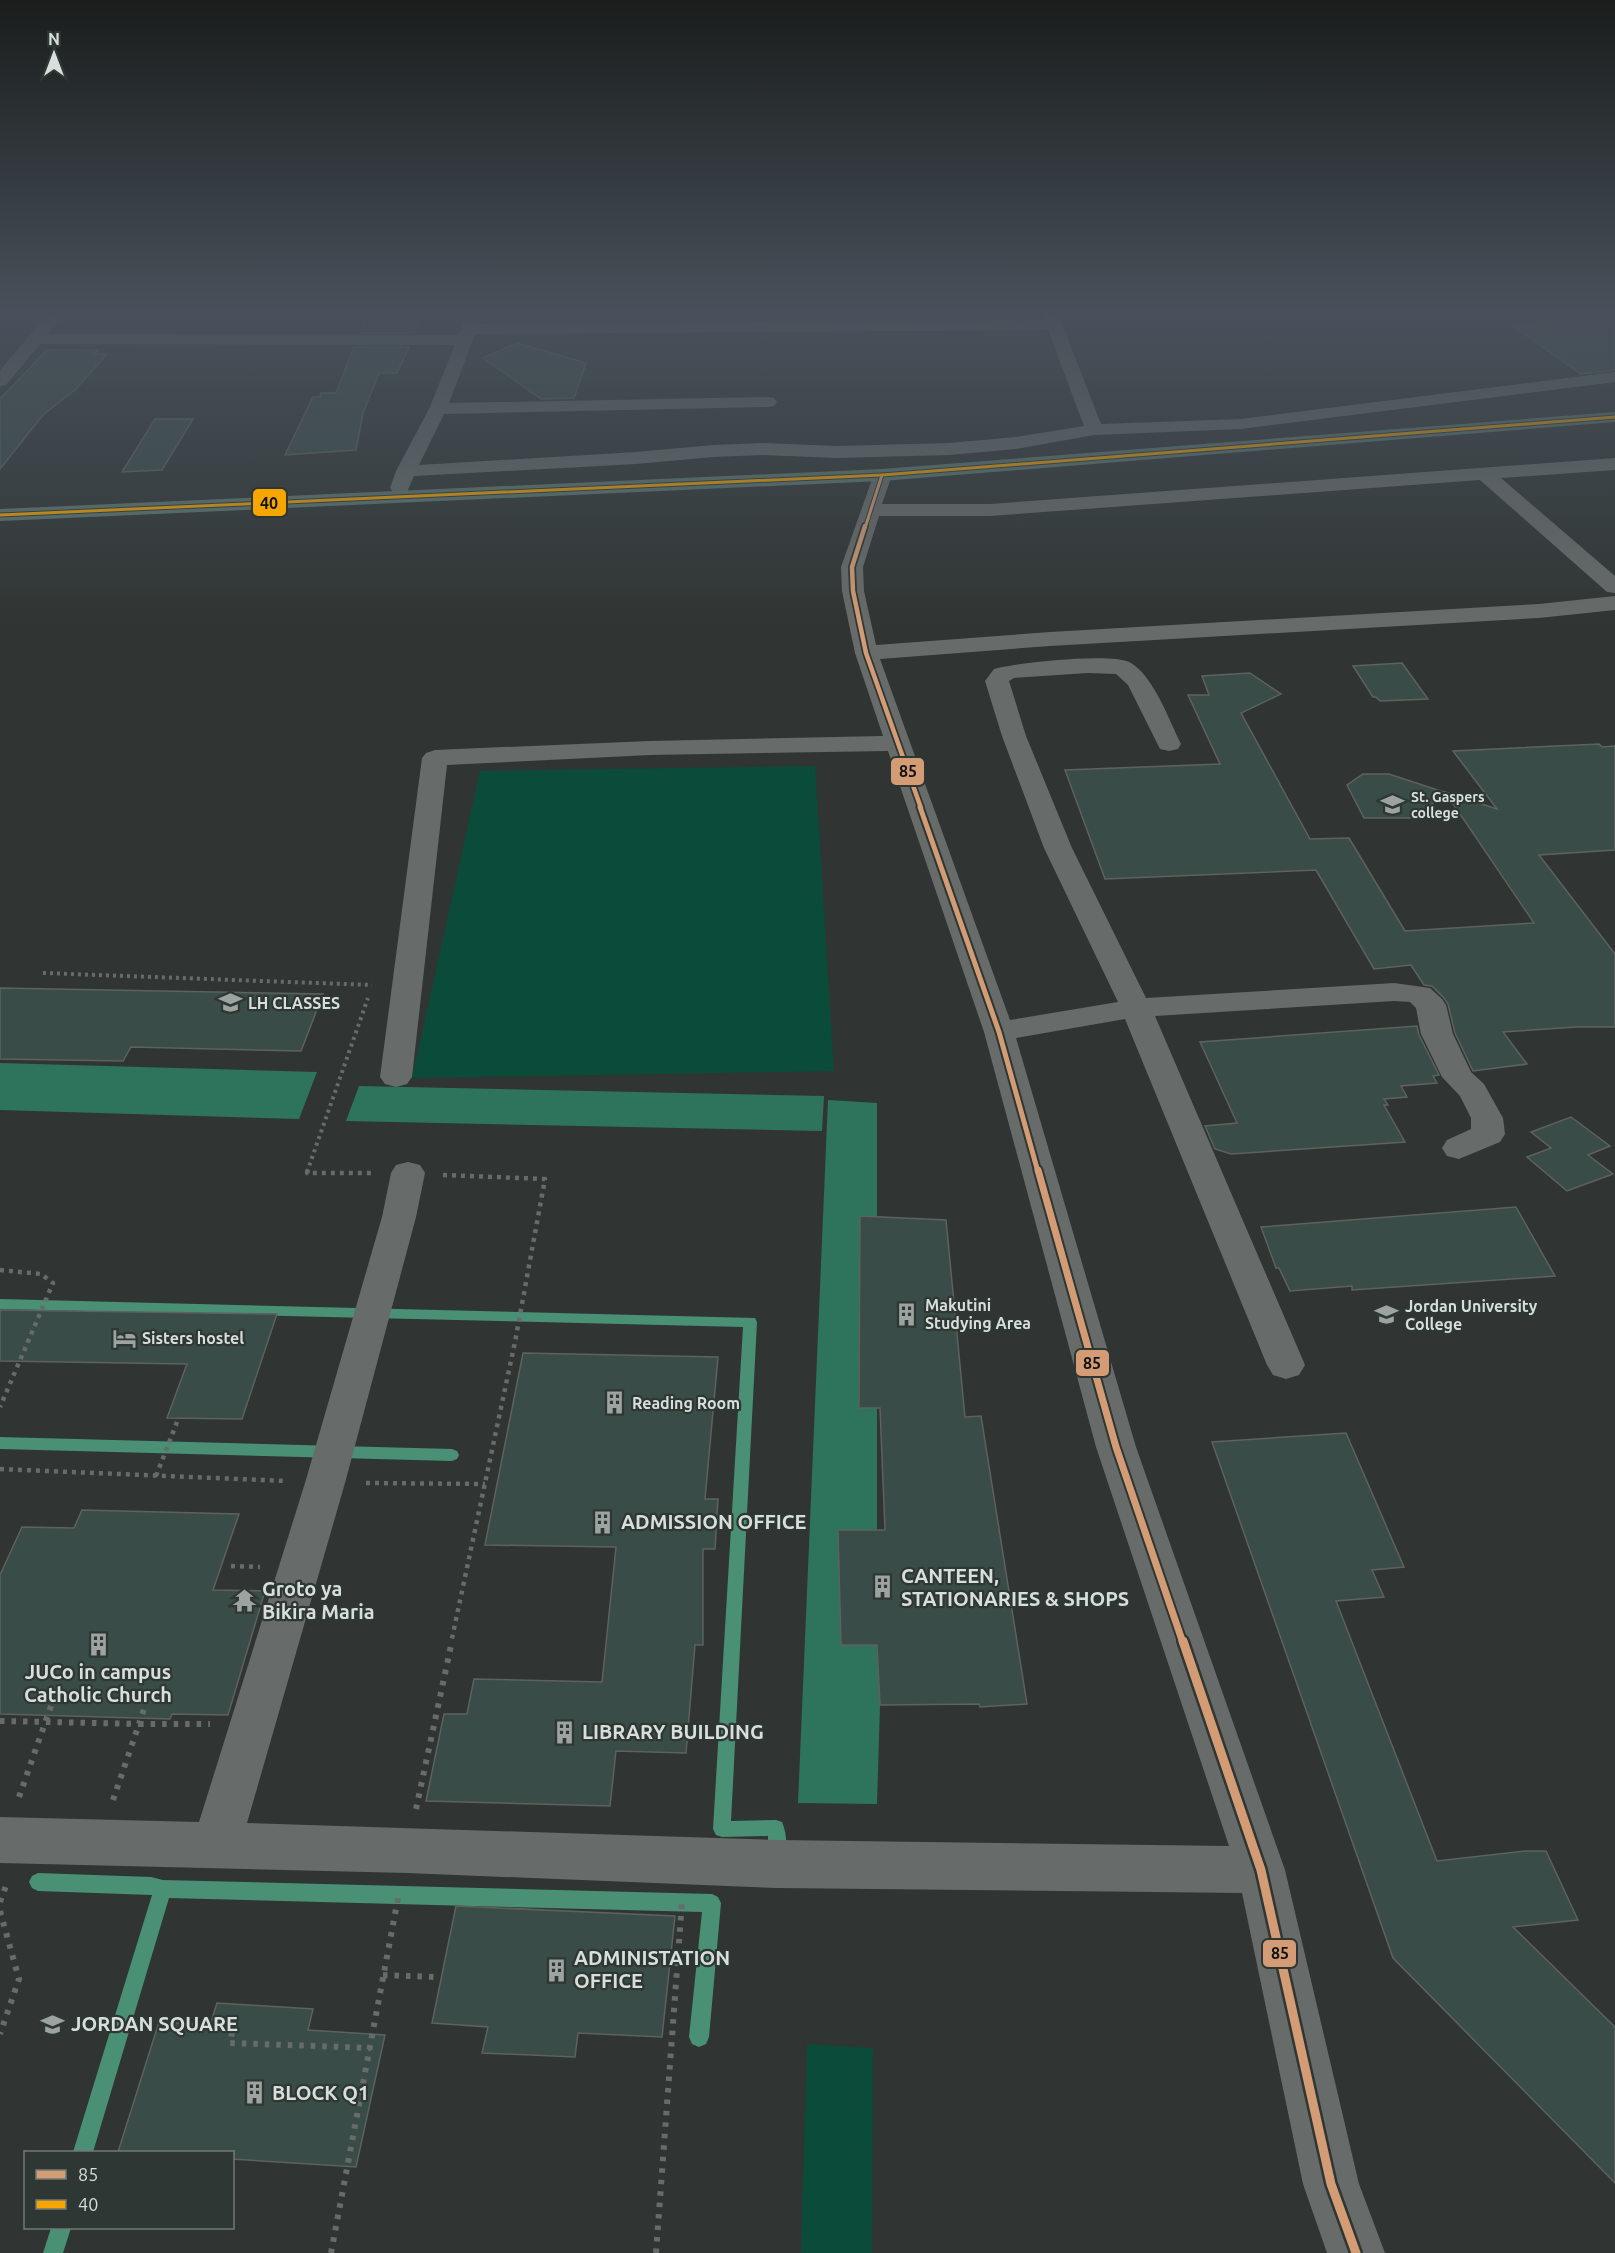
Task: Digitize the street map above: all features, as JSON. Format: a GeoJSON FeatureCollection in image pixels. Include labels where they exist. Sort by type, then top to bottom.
{"type":"FeatureCollection","features":[{"type":"Feature","properties":{"kind":"highway"},"geometry":{"type":"LineString","coordinates":[[0,515],[882,475],[1615,417]]}},
{"type":"Feature","properties":{"kind":"street"},"geometry":{"type":"LineString","coordinates":[[397,498],[406,471],[434,416]]}},
{"type":"Feature","properties":{"kind":"street"},"geometry":{"type":"LineString","coordinates":[[1089,416],[1094,430]]}},
{"type":"Feature","properties":{"kind":"street"},"geometry":{"type":"LineString","coordinates":[[406,471],[636,458],[713,451],[949,449],[1016,443],[1094,430],[1241,424],[1304,416]]}},
{"type":"Feature","properties":{"kind":"street"},"geometry":{"type":"LineString","coordinates":[[792,478],[794,452]]}},
{"type":"Feature","properties":{"kind":"street"},"geometry":{"type":"LineString","coordinates":[[872,510],[990,510],[1615,464]]}},
{"type":"Feature","properties":{"kind":"street"},"geometry":{"type":"LineString","coordinates":[[1484,473],[1615,587]]}},
{"type":"Feature","properties":{"kind":"street"},"geometry":{"type":"LineString","coordinates":[[882,475],[852,567],[853,591],[866,653],[999,1032],[1116,1447],[1261,1870],[1331,2184],[1356,2253]]}},
{"type":"Feature","properties":{"kind":"street"},"geometry":{"type":"LineString","coordinates":[[866,653],[1073,637],[1539,611],[1615,603]]}},
{"type":"Feature","properties":{"kind":"street"},"geometry":{"type":"LineString","coordinates":[[1169,744],[1138,682],[1122,667],[1088,666],[1014,671],[1002,674],[997,681],[1014,736],[1058,848],[1136,1008],[1286,1365]]}},
{"type":"Feature","properties":{"kind":"street"},"geometry":{"type":"LineString","coordinates":[[396,1077],[435,758],[650,748],[898,743]]}},
{"type":"Feature","properties":{"kind":"street"},"geometry":{"type":"LineString","coordinates":[[999,1032],[1136,1008],[1394,992],[1419,994],[1431,1005],[1437,1034],[1458,1077],[1473,1091],[1486,1118],[1488,1134],[1459,1148]]}},
{"type":"Feature","properties":{"kind":"street"},"geometry":{"type":"LineString","coordinates":[[216,1845],[325,1483],[399,1217],[408,1173]]}},
{"type":"Feature","properties":{"kind":"street"},"geometry":{"type":"LineString","coordinates":[[1,1840],[407,1850],[777,1864],[1261,1870]]}},
{"type":"Feature","properties":{"kind":"path"},"geometry":{"type":"LineString","coordinates":[[0,1270],[41,1274],[53,1283],[0,1407]]}},
{"type":"Feature","properties":{"kind":"path"},"geometry":{"type":"LineString","coordinates":[[156,1476],[177,1422]]}},
{"type":"Feature","properties":{"kind":"path"},"geometry":{"type":"LineString","coordinates":[[0,1469],[325,1483],[485,1484]]}},
{"type":"Feature","properties":{"kind":"path"},"geometry":{"type":"LineString","coordinates":[[1,1840],[51,1706]]}},
{"type":"Feature","properties":{"kind":"path"},"geometry":{"type":"LineString","coordinates":[[112,1804],[144,1709]]}},
{"type":"Feature","properties":{"kind":"path"},"geometry":{"type":"LineString","coordinates":[[0,1721],[139,1724],[253,1723]]}},
{"type":"Feature","properties":{"kind":"path"},"geometry":{"type":"LineString","coordinates":[[331,2253],[407,1850]]}},
{"type":"Feature","properties":{"kind":"path"},"geometry":{"type":"LineString","coordinates":[[657,2253],[685,1859]]}},
{"type":"Feature","properties":{"kind":"path"},"geometry":{"type":"LineString","coordinates":[[0,1911],[19,1980],[0,2034]]}},
{"type":"Feature","properties":{"kind":"path"},"geometry":{"type":"LineString","coordinates":[[383,1976],[434,1977]]}},
{"type":"Feature","properties":{"kind":"path"},"geometry":{"type":"LineString","coordinates":[[232,2032],[230,2043],[371,2048]]}},
{"type":"Feature","properties":{"kind":"green space"},"geometry":{"type":"Polygon","coordinates":[[[815,766],[834,1071],[412,1078],[480,771],[815,766]]]}},
{"type":"Feature","properties":{"kind":"green space"},"geometry":{"type":"Polygon","coordinates":[[[0,1063],[317,1072],[299,1119],[0,1110],[0,1063]]]}},
{"type":"Feature","properties":{"kind":"green space"},"geometry":{"type":"Polygon","coordinates":[[[359,1086],[824,1096],[822,1131],[346,1121],[359,1086]]]}},
{"type":"Feature","properties":{"kind":"green space"},"geometry":{"type":"Polygon","coordinates":[[[828,1100],[877,1103],[877,1645],[880,1705],[877,1804],[798,1803],[828,1100]]]}},
{"type":"Feature","properties":{"kind":"green space"},"geometry":{"type":"Polygon","coordinates":[[[807,2044],[873,2048],[872,2253],[801,2253],[807,2044]]]}},
{"type":"Feature","properties":{"kind":"building"},"geometry":{"type":"Polygon","coordinates":[[[0,416],[42,416],[0,469],[0,416]]]}},
{"type":"Feature","properties":{"kind":"building"},"geometry":{"type":"Polygon","coordinates":[[[304,416],[362,416],[356,450],[285,455],[304,416]]]}},
{"type":"Feature","properties":{"kind":"building"},"geometry":{"type":"Polygon","coordinates":[[[155,419],[193,419],[162,470],[122,472],[155,419]]]}},
{"type":"Feature","properties":{"kind":"building"},"geometry":{"type":"Polygon","coordinates":[[[1402,663],[1428,699],[1380,701],[1373,697],[1353,666],[1402,663]]]}},
{"type":"Feature","properties":{"kind":"building"},"geometry":{"type":"Polygon","coordinates":[[[1250,673],[1281,694],[1241,713],[1310,839],[1349,838],[1405,931],[1534,923],[1445,792],[1497,809],[1453,751],[1599,744],[1602,747],[1615,746],[1615,850],[1539,855],[1615,954],[1615,1027],[1503,1032],[1527,1064],[1473,1071],[1455,1033],[1448,1004],[1444,998],[1432,986],[1424,985],[1411,965],[1374,969],[1316,870],[1105,879],[1065,770],[1220,764],[1188,695],[1209,695],[1202,676],[1250,673]]]}},
{"type":"Feature","properties":{"kind":"building"},"geometry":{"type":"Polygon","coordinates":[[[1363,774],[1389,774],[1444,792],[1418,818],[1364,818],[1347,785],[1363,774]]]}},
{"type":"Feature","properties":{"kind":"building"},"geometry":{"type":"Polygon","coordinates":[[[0,988],[323,994],[301,1051],[131,1047],[123,1061],[0,1059],[0,988]]]}},
{"type":"Feature","properties":{"kind":"building"},"geometry":{"type":"Polygon","coordinates":[[[1417,1026],[1419,1035],[1439,1075],[1433,1076],[1437,1083],[1401,1086],[1407,1097],[1384,1099],[1388,1105],[1384,1105],[1405,1142],[1231,1154],[1215,1149],[1205,1126],[1237,1123],[1200,1042],[1417,1026]]]}},
{"type":"Feature","properties":{"kind":"building"},"geometry":{"type":"Polygon","coordinates":[[[1571,1117],[1610,1146],[1588,1155],[1613,1174],[1567,1191],[1527,1157],[1551,1148],[1531,1132],[1571,1117]]]}},
{"type":"Feature","properties":{"kind":"building"},"geometry":{"type":"Polygon","coordinates":[[[1516,1207],[1555,1276],[1352,1290],[1352,1286],[1290,1291],[1279,1268],[1276,1268],[1261,1227],[1516,1207]]]}},
{"type":"Feature","properties":{"kind":"building"},"geometry":{"type":"Polygon","coordinates":[[[860,1216],[946,1220],[965,1417],[981,1416],[1027,1704],[980,1707],[979,1704],[880,1705],[877,1645],[841,1645],[838,1530],[885,1530],[880,1408],[859,1408],[860,1216]]]}},
{"type":"Feature","properties":{"kind":"building"},"geometry":{"type":"Polygon","coordinates":[[[0,1310],[277,1314],[242,1419],[167,1418],[187,1364],[0,1361],[0,1310]]]}},
{"type":"Feature","properties":{"kind":"building"},"geometry":{"type":"Polygon","coordinates":[[[523,1353],[718,1357],[705,1499],[718,1499],[715,1549],[703,1549],[703,1645],[695,1645],[686,1753],[616,1751],[610,1806],[426,1801],[444,1714],[467,1714],[474,1679],[602,1682],[616,1547],[485,1545],[523,1353]]]}},
{"type":"Feature","properties":{"kind":"building"},"geometry":{"type":"Polygon","coordinates":[[[1346,1433],[1404,1567],[1372,1570],[1384,1597],[1336,1601],[1437,1861],[1525,1851],[1546,1851],[1578,1920],[1513,1927],[1615,2027],[1615,2183],[1393,1958],[1212,1442],[1346,1433]]]}},
{"type":"Feature","properties":{"kind":"building","name":"JUCo in campus Catholic Church"},"geometry":{"type":"Polygon","coordinates":[[[82,1510],[239,1514],[213,1590],[265,1591],[228,1715],[172,1714],[170,1719],[0,1714],[0,1575],[22,1527],[74,1528],[82,1510]]]}},
{"type":"Feature","properties":{"kind":"building","name":"ADMINISTATION OFFICE"},"geometry":{"type":"Polygon","coordinates":[[[456,1906],[675,1916],[662,2037],[578,2033],[575,2057],[482,2053],[488,2027],[432,2023],[456,1906]]]}},
{"type":"Feature","properties":{"kind":"building","name":"BLOCK Q1"},"geometry":{"type":"Polygon","coordinates":[[[217,2003],[313,2009],[308,2030],[385,2035],[356,2167],[234,2159],[234,2151],[118,2151],[159,2022],[210,2025],[217,2003]]]}},
{"type":"Feature","properties":{"kind":"waterway"},"geometry":{"type":"LineString","coordinates":[[0,1304],[750,1322],[722,1829],[776,1828],[777,1856]]}},
{"type":"Feature","properties":{"kind":"waterway"},"geometry":{"type":"LineString","coordinates":[[0,1443],[452,1455]]}},
{"type":"Feature","properties":{"kind":"waterway"},"geometry":{"type":"LineString","coordinates":[[38,1882],[151,1886],[163,1889]]}},
{"type":"Feature","properties":{"kind":"waterway"},"geometry":{"type":"LineString","coordinates":[[83,2151],[163,1889]]}},
{"type":"Feature","properties":{"kind":"waterway"},"geometry":{"type":"LineString","coordinates":[[163,1889],[712,1903],[699,2037]]}},
{"type":"Feature","properties":{"kind":"waterway"},"geometry":{"type":"LineString","coordinates":[[53,2253],[61,2229]]}},
{"type":"Feature","properties":{"kind":"transit line","name":"40"},"geometry":{"type":"LineString","coordinates":[[0,515],[882,475],[1615,417]]}},
{"type":"Feature","properties":{"kind":"transit line","name":"85"},"geometry":{"type":"LineString","coordinates":[[882,475],[852,567],[853,591],[866,653],[999,1032],[1116,1447],[1261,1870],[1331,2184],[1356,2253]]}},
{"type":"Feature","properties":{"kind":"place","name":"St. Gaspers college"},"geometry":{"type":"Point","coordinates":[1393,805]}},
{"type":"Feature","properties":{"kind":"place","name":"LH CLASSES"},"geometry":{"type":"Point","coordinates":[230,1003]}},
{"type":"Feature","properties":{"kind":"place","name":"Makutini Studying Area"},"geometry":{"type":"Point","coordinates":[907,1314]}},
{"type":"Feature","properties":{"kind":"place","name":"Jordan University College"},"geometry":{"type":"Point","coordinates":[1387,1315]}},
{"type":"Feature","properties":{"kind":"place","name":"Sisters hostel"},"geometry":{"type":"Point","coordinates":[124,1338]}},
{"type":"Feature","properties":{"kind":"place","name":"Reading Room"},"geometry":{"type":"Point","coordinates":[614,1403]}},
{"type":"Feature","properties":{"kind":"place","name":"ADMISSION OFFICE"},"geometry":{"type":"Point","coordinates":[603,1522]}},
{"type":"Feature","properties":{"kind":"place","name":"CANTEEN, STATIONARIES & SHOPS"},"geometry":{"type":"Point","coordinates":[883,1587]}},
{"type":"Feature","properties":{"kind":"place","name":"Groto ya Bikira Maria"},"geometry":{"type":"Point","coordinates":[244,1601]}},
{"type":"Feature","properties":{"kind":"place","name":"JUCo in campus Catholic Church"},"geometry":{"type":"Point","coordinates":[98,1645]}},
{"type":"Feature","properties":{"kind":"place","name":"LIBRARY BUILDING"},"geometry":{"type":"Point","coordinates":[564,1732]}},
{"type":"Feature","properties":{"kind":"place","name":"ADMINISTATION OFFICE"},"geometry":{"type":"Point","coordinates":[556,1970]}},
{"type":"Feature","properties":{"kind":"place","name":"JORDAN SQUARE"},"geometry":{"type":"Point","coordinates":[53,2024]}},
{"type":"Feature","properties":{"kind":"place","name":"BLOCK Q1"},"geometry":{"type":"Point","coordinates":[254,2093]}}]}
